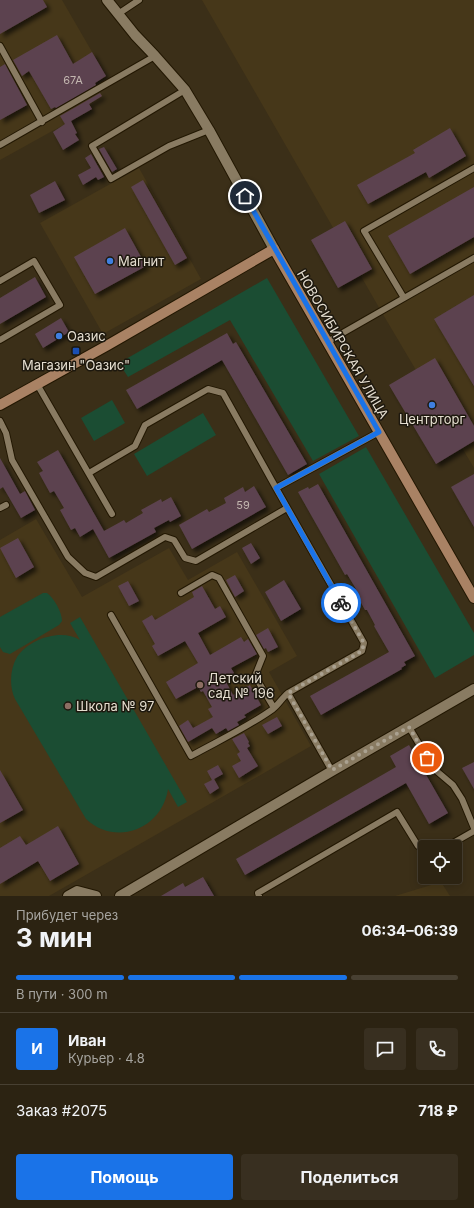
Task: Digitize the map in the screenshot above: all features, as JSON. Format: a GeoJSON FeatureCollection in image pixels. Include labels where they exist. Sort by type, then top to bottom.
{"type":"FeatureCollection","features":[{"type":"Feature","properties":{"kind":"street","name":"НОВОСИБИРСКАЯ УЛИЦА"},"geometry":{"type":"LineString","coordinates":[[107,0],[135,36],[156,56],[185,90],[209,130],[274,249],[474,598]]}},
{"type":"Feature","properties":{"kind":"street"},"geometry":{"type":"LineString","coordinates":[[0,405],[108,345],[274,249]]}},
{"type":"Feature","properties":{"kind":"street"},"geometry":{"type":"LineString","coordinates":[[120,896],[332,770],[474,689]]}},
{"type":"Feature","properties":{"kind":"street"},"geometry":{"type":"LineString","coordinates":[[68,896],[77,891],[96,896]]}},
{"type":"Feature","properties":{"kind":"lane"},"geometry":{"type":"LineString","coordinates":[[118,14],[139,0]]}},
{"type":"Feature","properties":{"kind":"lane"},"geometry":{"type":"LineString","coordinates":[[0,46],[42,122]]}},
{"type":"Feature","properties":{"kind":"lane"},"geometry":{"type":"LineString","coordinates":[[0,145],[156,56]]}},
{"type":"Feature","properties":{"kind":"lane"},"geometry":{"type":"LineString","coordinates":[[185,90],[92,146],[112,179],[169,146],[209,130]]}},
{"type":"Feature","properties":{"kind":"lane"},"geometry":{"type":"LineString","coordinates":[[404,298],[364,231],[474,168]]}},
{"type":"Feature","properties":{"kind":"lane"},"geometry":{"type":"LineString","coordinates":[[327,342],[474,258]]}},
{"type":"Feature","properties":{"kind":"lane"},"geometry":{"type":"LineString","coordinates":[[0,282],[34,261],[60,305],[0,340]]}},
{"type":"Feature","properties":{"kind":"lane"},"geometry":{"type":"LineString","coordinates":[[37,384],[112,514]]}},
{"type":"Feature","properties":{"kind":"lane"},"geometry":{"type":"LineString","coordinates":[[89,474],[135,446],[145,425],[208,388],[223,394],[364,643],[362,651],[288,693],[274,708],[191,756],[111,615]]}},
{"type":"Feature","properties":{"kind":"lane"},"geometry":{"type":"LineString","coordinates":[[0,421],[6,433],[12,460],[68,557],[85,572],[96,577],[165,537],[174,540],[185,558],[196,561],[287,508]]}},
{"type":"Feature","properties":{"kind":"lane"},"geometry":{"type":"LineString","coordinates":[[276,488],[379,432]]}},
{"type":"Feature","properties":{"kind":"lane"},"geometry":{"type":"LineString","coordinates":[[181,593],[212,575],[219,578],[263,656],[255,676],[274,708]]}},
{"type":"Feature","properties":{"kind":"lane"},"geometry":{"type":"LineString","coordinates":[[288,693],[332,770]]}},
{"type":"Feature","properties":{"kind":"lane"},"geometry":{"type":"LineString","coordinates":[[409,727],[433,768],[453,784],[462,799],[474,829],[457,840]]}},
{"type":"Feature","properties":{"kind":"lane"},"geometry":{"type":"LineString","coordinates":[[259,896],[258,893],[397,812],[418,846]]}},
{"type":"Feature","properties":{"kind":"shaded area"},"geometry":{"type":"Polygon","coordinates":[[[0,0],[62,0],[106,76],[95,83],[102,96],[89,104],[92,109],[0,160],[0,0]]]}},
{"type":"Feature","properties":{"kind":"shaded area"},"geometry":{"type":"Polygon","coordinates":[[[202,0],[474,0],[474,468],[381,311],[202,0]]]}},
{"type":"Feature","properties":{"kind":"shaded area"},"geometry":{"type":"Polygon","coordinates":[[[139,168],[201,279],[103,334],[40,223],[139,168]]]}},
{"type":"Feature","properties":{"kind":"shaded area"},"geometry":{"type":"Polygon","coordinates":[[[36,519],[82,597],[169,548],[188,580],[237,552],[297,656],[269,672],[311,746],[49,896],[0,896],[0,540],[36,519]]]}},
{"type":"Feature","properties":{"kind":"shaded area"},"geometry":{"type":"Polygon","coordinates":[[[434,884],[442,884],[450,896],[395,896],[434,884]]]}},
{"type":"Feature","properties":{"kind":"green space"},"geometry":{"type":"Polygon","coordinates":[[[267,278],[359,436],[313,461],[230,320],[128,377],[119,363],[267,278]]]}},
{"type":"Feature","properties":{"kind":"green space"},"geometry":{"type":"Polygon","coordinates":[[[112,400],[125,423],[94,441],[81,418],[112,400]]]}},
{"type":"Feature","properties":{"kind":"green space"},"geometry":{"type":"Polygon","coordinates":[[[203,413],[216,435],[147,476],[134,454],[203,413]]]}},
{"type":"Feature","properties":{"kind":"green space"},"geometry":{"type":"Polygon","coordinates":[[[366,447],[474,633],[474,655],[435,678],[319,474],[366,447]]]}},
{"type":"Feature","properties":{"kind":"green space"},"geometry":{"type":"Polygon","coordinates":[[[43,593],[50,595],[55,602],[61,614],[62,621],[59,625],[10,654],[3,652],[0,647],[0,617],[43,593]]]}},
{"type":"Feature","properties":{"kind":"green space"},"geometry":{"type":"Polygon","coordinates":[[[80,617],[187,802],[178,807],[168,789],[164,803],[157,814],[136,830],[111,832],[98,827],[86,819],[13,694],[11,678],[13,667],[17,657],[22,651],[37,641],[55,635],[64,635],[80,640],[70,623],[80,617]]]}},
{"type":"Feature","properties":{"kind":"building"},"geometry":{"type":"Polygon","coordinates":[[[0,0],[43,0],[47,7],[0,34],[0,0]]]}},
{"type":"Feature","properties":{"kind":"building"},"geometry":{"type":"Polygon","coordinates":[[[57,35],[73,64],[92,52],[106,76],[95,83],[96,85],[56,108],[51,109],[29,71],[22,76],[13,60],[57,35]]]}},
{"type":"Feature","properties":{"kind":"building"},"geometry":{"type":"Polygon","coordinates":[[[5,64],[27,105],[0,120],[0,67],[5,64]]]}},
{"type":"Feature","properties":{"kind":"building"},"geometry":{"type":"Polygon","coordinates":[[[100,93],[102,96],[89,104],[92,109],[71,121],[77,133],[75,134],[79,140],[63,150],[53,132],[65,124],[60,116],[100,93]]]}},
{"type":"Feature","properties":{"kind":"building"},"geometry":{"type":"Polygon","coordinates":[[[450,128],[466,156],[429,178],[426,172],[368,204],[357,185],[415,153],[413,150],[450,128]]]}},
{"type":"Feature","properties":{"kind":"building"},"geometry":{"type":"Polygon","coordinates":[[[104,147],[117,169],[112,172],[99,149],[104,147]]]}},
{"type":"Feature","properties":{"kind":"building"},"geometry":{"type":"Polygon","coordinates":[[[91,154],[104,177],[98,180],[96,177],[83,185],[78,175],[91,168],[85,158],[91,154]]]}},
{"type":"Feature","properties":{"kind":"building"},"geometry":{"type":"Polygon","coordinates":[[[143,180],[187,258],[175,265],[131,187],[143,180]]]}},
{"type":"Feature","properties":{"kind":"building"},"geometry":{"type":"Polygon","coordinates":[[[55,181],[65,200],[39,213],[30,195],[55,181]]]}},
{"type":"Feature","properties":{"kind":"building"},"geometry":{"type":"Polygon","coordinates":[[[474,187],[474,237],[410,274],[388,236],[474,187]]]}},
{"type":"Feature","properties":{"kind":"building"},"geometry":{"type":"Polygon","coordinates":[[[345,221],[372,269],[338,288],[311,240],[345,221]]]}},
{"type":"Feature","properties":{"kind":"building","name":"Магнит"},"geometry":{"type":"Polygon","coordinates":[[[125,228],[146,266],[95,294],[74,257],[125,228]]]}},
{"type":"Feature","properties":{"kind":"building"},"geometry":{"type":"Polygon","coordinates":[[[35,277],[46,297],[0,324],[0,298],[35,277]]]}},
{"type":"Feature","properties":{"kind":"building"},"geometry":{"type":"Polygon","coordinates":[[[474,295],[474,386],[434,319],[474,295]]]}},
{"type":"Feature","properties":{"kind":"building"},"geometry":{"type":"Polygon","coordinates":[[[61,318],[69,332],[43,348],[35,334],[61,318]]]}},
{"type":"Feature","properties":{"kind":"building"},"geometry":{"type":"Polygon","coordinates":[[[227,333],[233,344],[236,342],[307,464],[288,475],[222,360],[137,409],[126,390],[227,333]]]}},
{"type":"Feature","properties":{"kind":"building","name":"Центрторг"},"geometry":{"type":"Polygon","coordinates":[[[435,358],[474,426],[474,441],[436,464],[389,385],[435,358]]]}},
{"type":"Feature","properties":{"kind":"building"},"geometry":{"type":"Polygon","coordinates":[[[58,450],[104,531],[124,520],[126,523],[143,513],[141,510],[161,499],[162,502],[171,497],[181,516],[170,522],[169,520],[154,528],[156,532],[109,558],[93,529],[80,537],[75,528],[71,530],[60,510],[64,508],[54,491],[50,493],[39,473],[43,471],[37,462],[58,450]]]}},
{"type":"Feature","properties":{"kind":"building"},"geometry":{"type":"Polygon","coordinates":[[[0,458],[20,494],[25,491],[35,510],[21,518],[3,487],[0,489],[0,458]]]}},
{"type":"Feature","properties":{"kind":"building"},"geometry":{"type":"Polygon","coordinates":[[[474,474],[474,527],[451,487],[474,474]]]}},
{"type":"Feature","properties":{"kind":"building"},"geometry":{"type":"Polygon","coordinates":[[[318,484],[415,656],[404,662],[406,665],[401,668],[402,669],[321,715],[310,696],[389,652],[374,626],[375,625],[367,610],[365,610],[354,590],[356,589],[347,574],[345,575],[298,492],[308,487],[309,489],[318,484]]]}},
{"type":"Feature","properties":{"kind":"building"},"geometry":{"type":"Polygon","coordinates":[[[254,486],[266,507],[192,549],[179,525],[207,509],[209,512],[226,503],[224,498],[243,487],[245,492],[254,486]]]}},
{"type":"Feature","properties":{"kind":"building"},"geometry":{"type":"Polygon","coordinates":[[[18,538],[34,567],[16,578],[0,548],[18,538]]]}},
{"type":"Feature","properties":{"kind":"building"},"geometry":{"type":"Polygon","coordinates":[[[251,543],[260,558],[251,564],[242,548],[251,543]]]}},
{"type":"Feature","properties":{"kind":"building"},"geometry":{"type":"Polygon","coordinates":[[[235,575],[244,591],[235,597],[226,580],[235,575]]]}},
{"type":"Feature","properties":{"kind":"building"},"geometry":{"type":"Polygon","coordinates":[[[284,580],[301,609],[281,621],[265,592],[284,580]]]}},
{"type":"Feature","properties":{"kind":"building"},"geometry":{"type":"Polygon","coordinates":[[[128,581],[139,601],[129,606],[118,586],[128,581]]]}},
{"type":"Feature","properties":{"kind":"building"},"geometry":{"type":"Polygon","coordinates":[[[202,586],[215,609],[220,606],[226,617],[198,633],[210,655],[241,637],[244,642],[248,639],[257,654],[231,668],[234,673],[224,678],[233,695],[250,685],[261,705],[244,715],[246,717],[237,722],[239,725],[228,731],[226,728],[216,734],[212,728],[188,742],[179,726],[188,720],[193,728],[213,717],[208,709],[212,707],[203,691],[201,692],[198,687],[176,699],[166,682],[198,663],[185,641],[158,656],[152,646],[155,644],[142,621],[152,615],[155,620],[194,597],[192,592],[202,586]]]}},
{"type":"Feature","properties":{"kind":"building"},"geometry":{"type":"Polygon","coordinates":[[[268,628],[278,647],[268,652],[266,648],[264,649],[256,635],[268,628]]]}},
{"type":"Feature","properties":{"kind":"building"},"geometry":{"type":"Polygon","coordinates":[[[277,717],[282,726],[268,734],[262,725],[277,717]]]}},
{"type":"Feature","properties":{"kind":"building"},"geometry":{"type":"Polygon","coordinates":[[[244,733],[250,746],[247,748],[258,766],[239,778],[232,766],[241,761],[237,754],[240,752],[232,739],[244,733]]]}},
{"type":"Feature","properties":{"kind":"building"},"geometry":{"type":"Polygon","coordinates":[[[409,745],[448,813],[429,824],[406,783],[245,875],[236,859],[396,767],[390,756],[409,745]]]}},
{"type":"Feature","properties":{"kind":"building"},"geometry":{"type":"Polygon","coordinates":[[[474,762],[474,789],[462,768],[474,762]]]}},
{"type":"Feature","properties":{"kind":"building"},"geometry":{"type":"Polygon","coordinates":[[[218,765],[223,774],[214,779],[219,788],[210,794],[204,784],[212,780],[207,771],[218,765]]]}},
{"type":"Feature","properties":{"kind":"building"},"geometry":{"type":"Polygon","coordinates":[[[0,770],[23,810],[0,823],[0,770]]]}},
{"type":"Feature","properties":{"kind":"building"},"geometry":{"type":"Polygon","coordinates":[[[58,826],[79,864],[50,881],[38,861],[0,884],[0,848],[20,836],[26,845],[58,826]]]}},
{"type":"Feature","properties":{"kind":"building"},"geometry":{"type":"Polygon","coordinates":[[[203,877],[214,896],[161,896],[183,883],[185,887],[203,877]]]}},
{"type":"Feature","properties":{"kind":"way so far"},"geometry":{"type":"LineString","coordinates":[[341,603],[364,643],[362,651],[288,693],[332,770],[409,727],[427,758]]}},
{"type":"Feature","properties":{"kind":"place","name":"Магнит"},"geometry":{"type":"Point","coordinates":[110,261]}},
{"type":"Feature","properties":{"kind":"place","name":"Оазис"},"geometry":{"type":"Point","coordinates":[59,336]}},
{"type":"Feature","properties":{"kind":"place","name":"Магазин \"Оазис\""},"geometry":{"type":"Point","coordinates":[76,351]}},
{"type":"Feature","properties":{"kind":"place","name":"Центрторг"},"geometry":{"type":"Point","coordinates":[432,405]}},
{"type":"Feature","properties":{"kind":"place","name":"Детский сад № 196"},"geometry":{"type":"Point","coordinates":[200,685]}},
{"type":"Feature","properties":{"kind":"place","name":"Школа № 97"},"geometry":{"type":"Point","coordinates":[68,706]}},
{"type":"Feature","properties":{"kind":"route"},"geometry":{"type":"LineString","coordinates":[[245,196],[379,432],[276,488],[341,603]]}}]}
